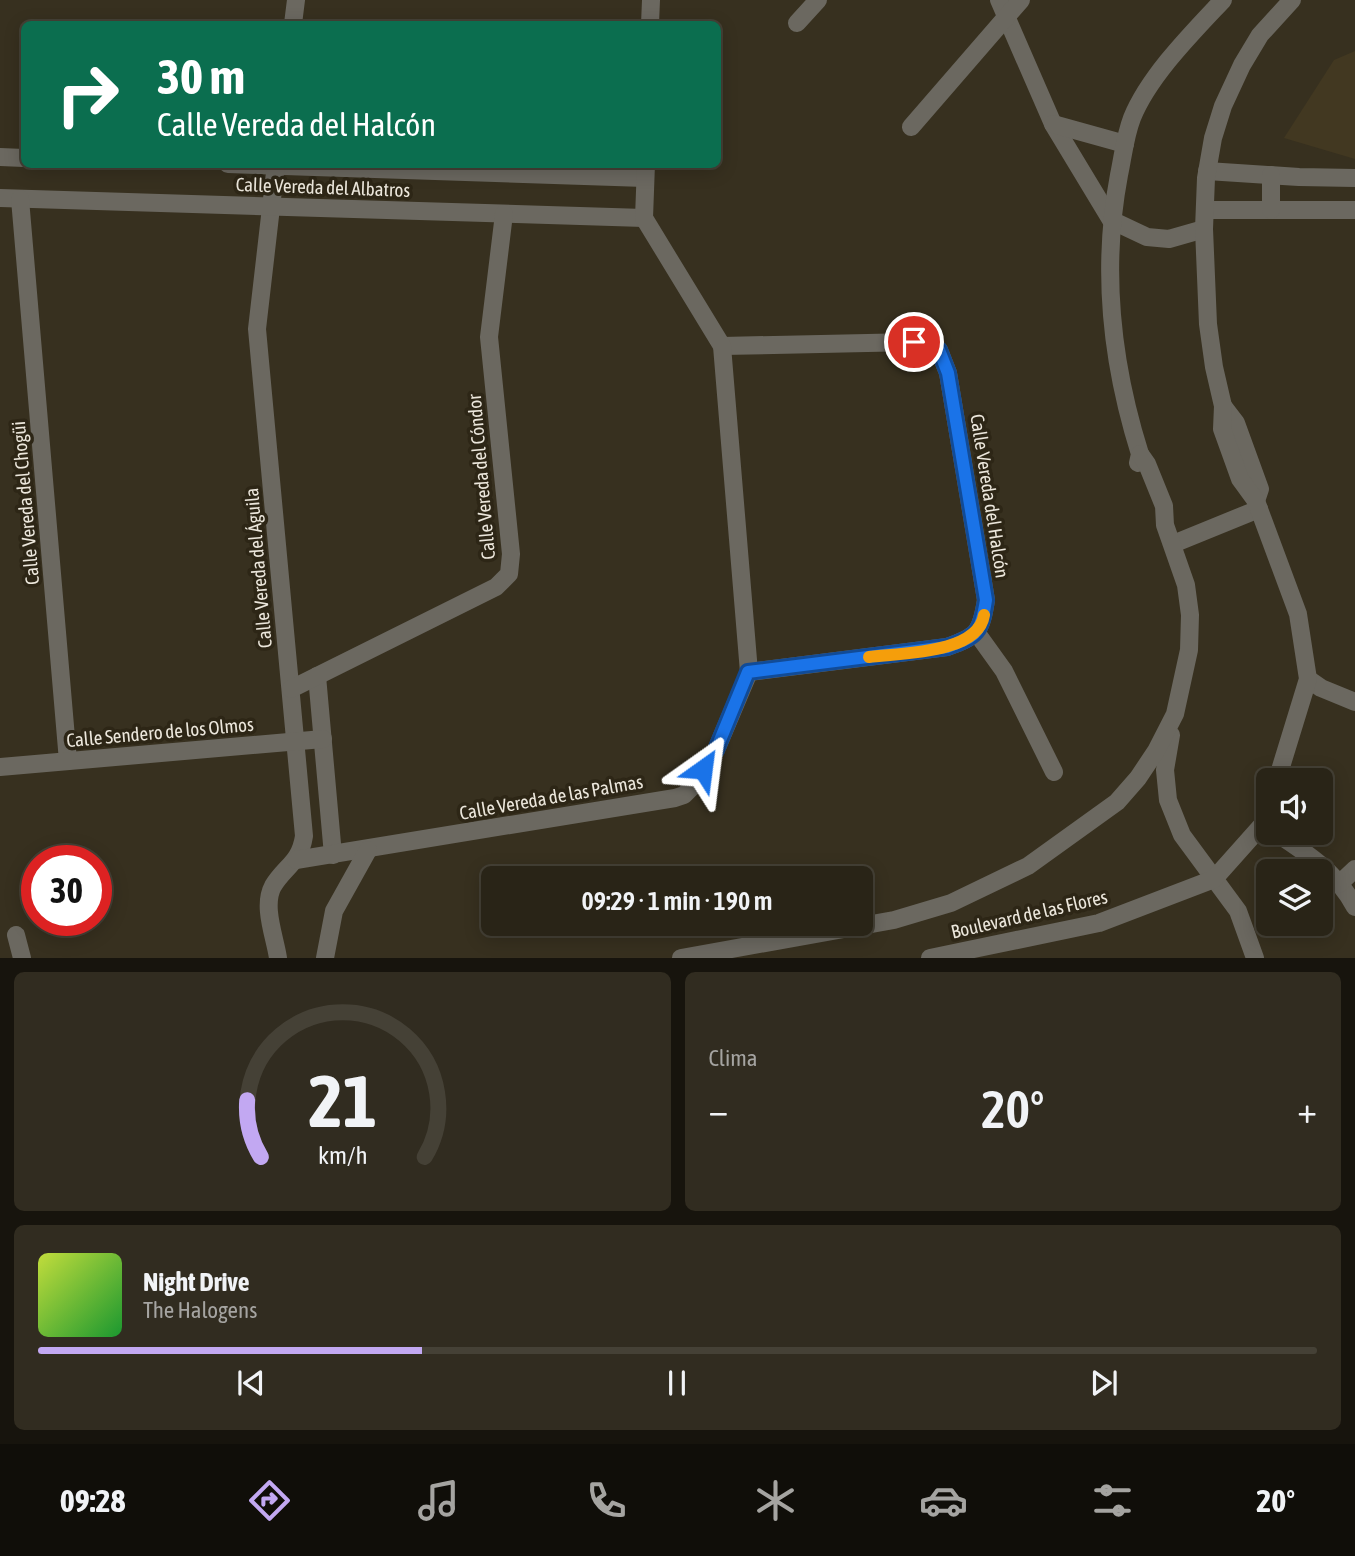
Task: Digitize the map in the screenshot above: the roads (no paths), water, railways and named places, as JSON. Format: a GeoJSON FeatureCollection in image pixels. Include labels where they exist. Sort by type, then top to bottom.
{"type":"FeatureCollection","features":[{"type":"Feature","properties":{"kind":"street"},"geometry":{"type":"LineString","coordinates":[[293,21],[296,0]]}},
{"type":"Feature","properties":{"kind":"street"},"geometry":{"type":"LineString","coordinates":[[650,21],[651,0]]}},
{"type":"Feature","properties":{"kind":"street"},"geometry":{"type":"LineString","coordinates":[[797,23],[818,0]]}},
{"type":"Feature","properties":{"kind":"street"},"geometry":{"type":"LineString","coordinates":[[911,127],[1003,8],[1021,0]]}},
{"type":"Feature","properties":{"kind":"street","name":"Boulevard de las Flores"},"geometry":{"type":"LineString","coordinates":[[681,957],[894,920],[951,903],[994,884],[1049,852],[1117,802],[1156,751],[1175,714],[1188,661],[1190,615],[1186,585],[1165,525],[1164,506],[1147,464],[1140,454],[1129,421],[1114,345],[1109,271],[1111,220],[1132,118],[1144,95],[1192,33],[1223,0]]}},
{"type":"Feature","properties":{"kind":"street"},"geometry":{"type":"LineString","coordinates":[[1281,768],[1308,679],[1298,614],[1258,505],[1240,479],[1222,429],[1223,406],[1208,324],[1204,229],[1207,171],[1223,106],[1260,35],[1292,0]]}},
{"type":"Feature","properties":{"kind":"street"},"geometry":{"type":"LineString","coordinates":[[1003,8],[1053,124],[1111,220],[1147,237],[1169,239],[1204,229]]}},
{"type":"Feature","properties":{"kind":"street"},"geometry":{"type":"LineString","coordinates":[[1053,124],[1125,144]]}},
{"type":"Feature","properties":{"kind":"street"},"geometry":{"type":"LineString","coordinates":[[0,157],[21,158]]}},
{"type":"Feature","properties":{"kind":"street","name":"Calle Vereda del Águila"},"geometry":{"type":"LineString","coordinates":[[276,168],[257,329],[304,836],[302,849],[296,860],[274,886],[270,896],[278,957]]}},
{"type":"Feature","properties":{"kind":"street","name":"Calle Vereda del Albatros"},"geometry":{"type":"LineString","coordinates":[[460,168],[645,171]]}},
{"type":"Feature","properties":{"kind":"street"},"geometry":{"type":"LineString","coordinates":[[645,171],[644,218],[722,346]]}},
{"type":"Feature","properties":{"kind":"street"},"geometry":{"type":"LineString","coordinates":[[1207,171],[1355,178]]}},
{"type":"Feature","properties":{"kind":"street"},"geometry":{"type":"LineString","coordinates":[[1271,175],[1271,210]]}},
{"type":"Feature","properties":{"kind":"street","name":"Calle Vereda del Albatros"},"geometry":{"type":"LineString","coordinates":[[0,198],[644,218]]}},
{"type":"Feature","properties":{"kind":"street","name":"Calle Vereda del Chogüi"},"geometry":{"type":"LineString","coordinates":[[20,199],[68,761]]}},
{"type":"Feature","properties":{"kind":"street"},"geometry":{"type":"LineString","coordinates":[[1205,211],[1355,210]]}},
{"type":"Feature","properties":{"kind":"street","name":"Calle Vereda del Cóndor"},"geometry":{"type":"LineString","coordinates":[[290,689],[496,587],[509,574],[511,554],[489,337],[504,214]]}},
{"type":"Feature","properties":{"kind":"street","name":"Calle Vereda del Halcón"},"geometry":{"type":"LineString","coordinates":[[722,346],[914,342],[939,350],[948,373],[986,600],[982,626],[976,632]]}},
{"type":"Feature","properties":{"kind":"street","name":"Calle Vereda de las Palmas"},"geometry":{"type":"LineString","coordinates":[[296,860],[684,795],[716,750],[748,672],[722,346]]}},
{"type":"Feature","properties":{"kind":"street"},"geometry":{"type":"LineString","coordinates":[[1173,544],[1258,505]]}},
{"type":"Feature","properties":{"kind":"street"},"geometry":{"type":"LineString","coordinates":[[748,672],[947,647],[967,640],[976,632],[1004,671],[1054,772]]}},
{"type":"Feature","properties":{"kind":"street"},"geometry":{"type":"LineString","coordinates":[[317,676],[333,855]]}},
{"type":"Feature","properties":{"kind":"street"},"geometry":{"type":"LineString","coordinates":[[1308,679],[1321,688],[1355,702]]}},
{"type":"Feature","properties":{"kind":"street"},"geometry":{"type":"LineString","coordinates":[[1175,714],[1165,770],[1168,800],[1182,835],[1238,911],[1255,957]]}},
{"type":"Feature","properties":{"kind":"street","name":"Calle Sendero de los Olmos"},"geometry":{"type":"LineString","coordinates":[[0,767],[323,739]]}},
{"type":"Feature","properties":{"kind":"street"},"geometry":{"type":"LineString","coordinates":[[1214,879],[1256,841]]}},
{"type":"Feature","properties":{"kind":"street"},"geometry":{"type":"LineString","coordinates":[[1294,845],[1319,861],[1355,907]]}},
{"type":"Feature","properties":{"kind":"street"},"geometry":{"type":"LineString","coordinates":[[325,957],[334,911],[368,850]]}},
{"type":"Feature","properties":{"kind":"street"},"geometry":{"type":"LineString","coordinates":[[1339,884],[1355,869]]}},
{"type":"Feature","properties":{"kind":"street","name":"Boulevard de las Flores"},"geometry":{"type":"LineString","coordinates":[[930,957],[1099,923],[1214,879]]}},
{"type":"Feature","properties":{"kind":"street"},"geometry":{"type":"LineString","coordinates":[[16,935],[22,957]]}}]}
